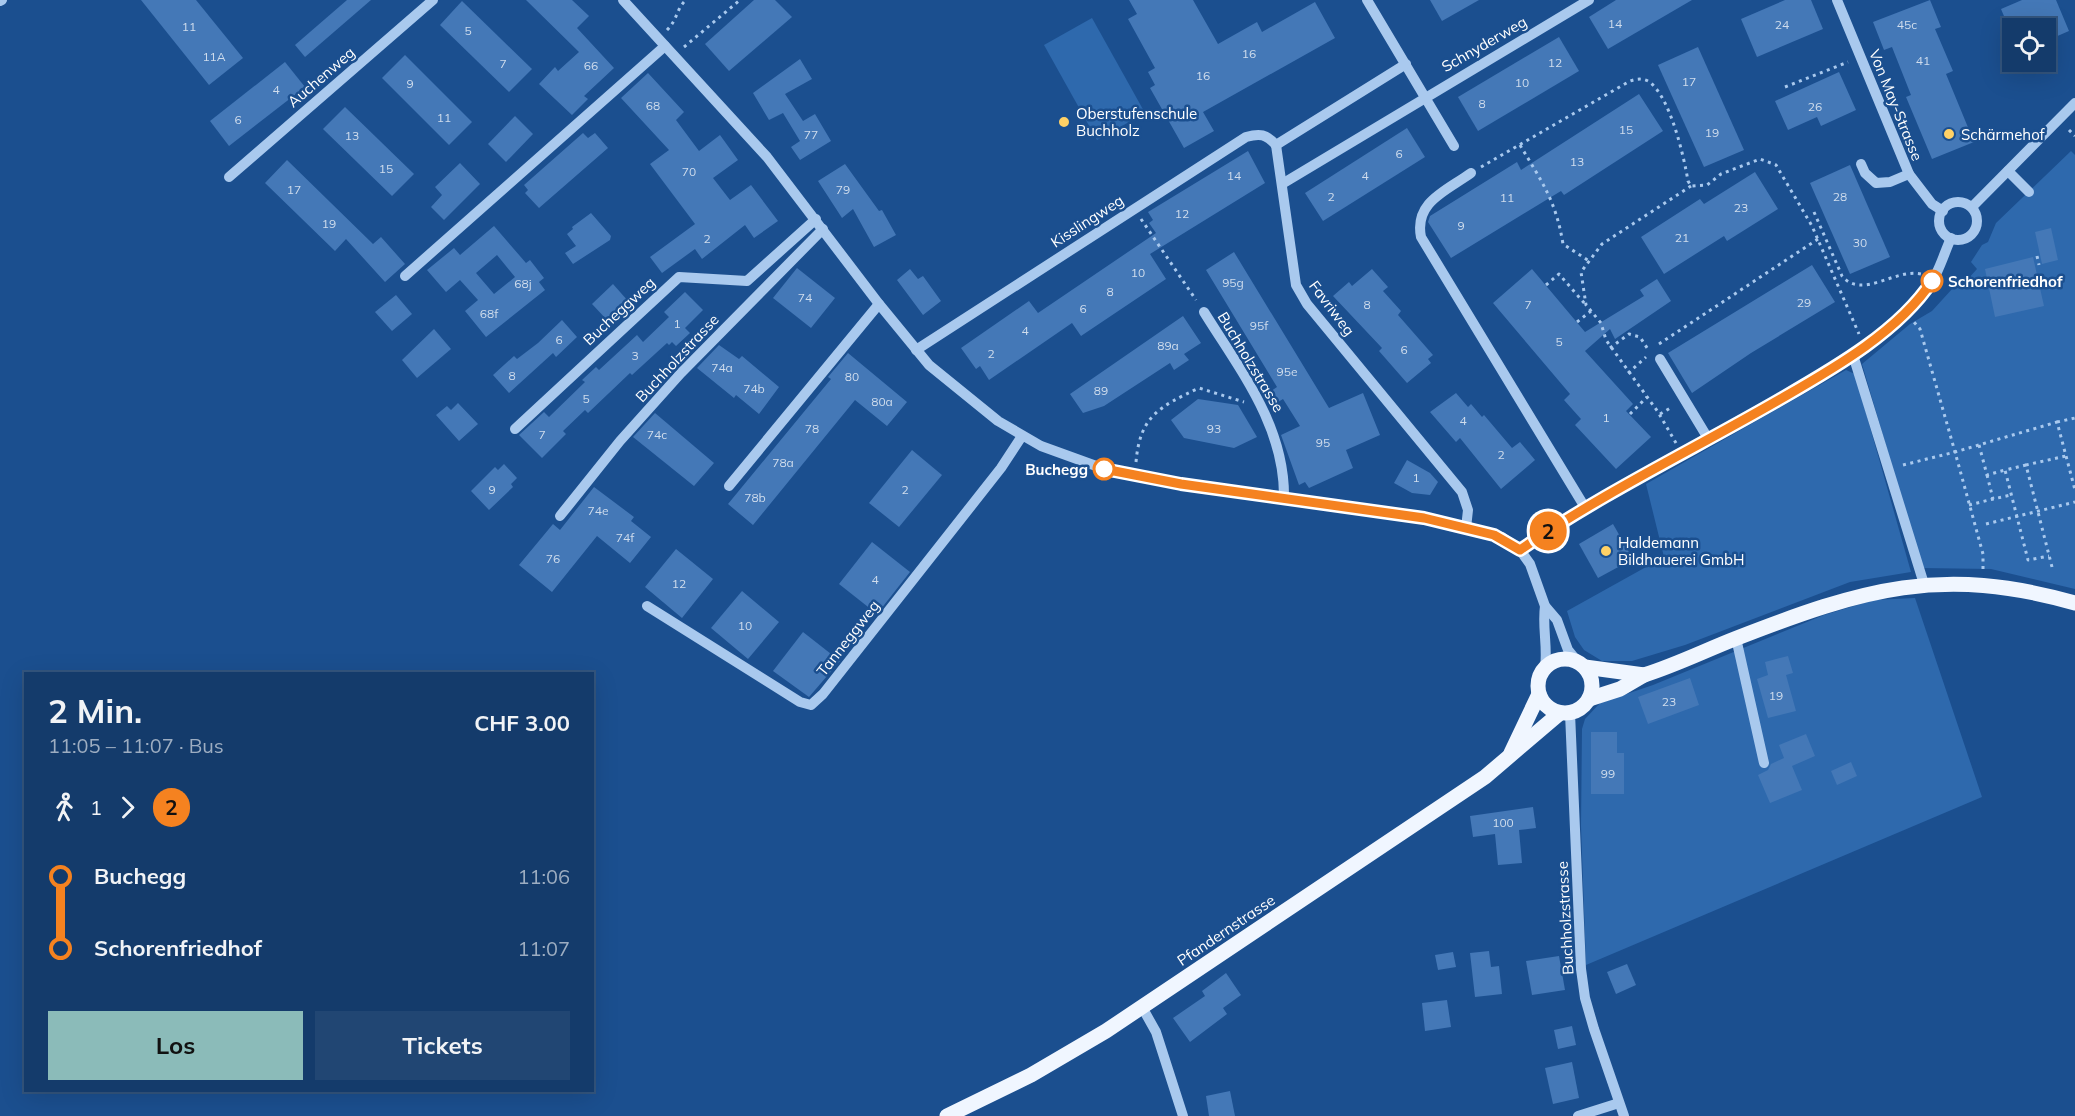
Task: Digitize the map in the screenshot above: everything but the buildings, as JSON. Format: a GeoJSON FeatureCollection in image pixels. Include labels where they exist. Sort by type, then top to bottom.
{"type":"FeatureCollection","features":[{"type":"Feature","properties":{"kind":"main road"},"geometry":{"type":"LineString","coordinates":[[1644,675],[1597,671],[1581,664],[1559,659],[1545,668],[1538,685],[1539,694],[1547,706],[1565,713],[1578,710],[1589,699],[1620,689],[1644,675],[1736,638],[1854,596],[1924,584],[1984,584],[2026,590],[2075,603]]}},
{"type":"Feature","properties":{"kind":"main road"},"geometry":{"type":"LineString","coordinates":[[1581,664],[1592,682],[1589,699]]}},
{"type":"Feature","properties":{"kind":"main road","name":"Pfandernstrasse"},"geometry":{"type":"LineString","coordinates":[[1511,753],[1539,694]]}},
{"type":"Feature","properties":{"kind":"main road","name":"Pfandernstrasse"},"geometry":{"type":"LineString","coordinates":[[947,1116],[1071,1053],[1142,1007],[1485,777],[1511,753],[1565,713]]}},
{"type":"Feature","properties":{"kind":"street","name":"Auchenweg"},"geometry":{"type":"LineString","coordinates":[[229,177],[433,0]]}},
{"type":"Feature","properties":{"kind":"street"},"geometry":{"type":"LineString","coordinates":[[623,0],[767,157],[916,350],[955,388],[1022,436],[1071,459],[1135,476],[1390,513],[1502,537],[1520,550],[1530,564],[1545,606],[1557,620],[1568,650],[1581,664]]}},
{"type":"Feature","properties":{"kind":"street"},"geometry":{"type":"LineString","coordinates":[[1367,0],[1454,146]]}},
{"type":"Feature","properties":{"kind":"street","name":"Schnyderweg"},"geometry":{"type":"LineString","coordinates":[[1282,184],[1425,96],[1589,0]]}},
{"type":"Feature","properties":{"kind":"street","name":"Von May-Strasse"},"geometry":{"type":"LineString","coordinates":[[1837,0],[1909,174],[1932,204],[1943,211]]}},
{"type":"Feature","properties":{"kind":"street"},"geometry":{"type":"LineString","coordinates":[[405,276],[661,43]]}},
{"type":"Feature","properties":{"kind":"street"},"geometry":{"type":"LineString","coordinates":[[1276,145],[1406,64]]}},
{"type":"Feature","properties":{"kind":"street"},"geometry":{"type":"LineString","coordinates":[[1972,207],[2075,103]]}},
{"type":"Feature","properties":{"kind":"street","name":"Kisslingweg"},"geometry":{"type":"LineString","coordinates":[[916,350],[1246,137],[1257,134],[1268,137],[1276,145]]}},
{"type":"Feature","properties":{"kind":"street","name":"Favriweg"},"geometry":{"type":"LineString","coordinates":[[1276,145],[1296,285],[1307,304],[1462,492],[1468,510],[1466,528]]}},
{"type":"Feature","properties":{"kind":"street"},"geometry":{"type":"LineString","coordinates":[[1861,164],[1865,173],[1876,183],[1890,182],[1909,174]]}},
{"type":"Feature","properties":{"kind":"street"},"geometry":{"type":"LineString","coordinates":[[2008,171],[2030,192]]}},
{"type":"Feature","properties":{"kind":"street"},"geometry":{"type":"LineString","coordinates":[[1471,173],[1423,210],[1419,221],[1421,237],[1586,508]]}},
{"type":"Feature","properties":{"kind":"street"},"geometry":{"type":"LineString","coordinates":[[1953,202],[1966,203],[1972,207],[1977,219],[1974,231],[1963,239],[1951,238],[1942,229],[1940,217],[1943,211],[1953,202]]}},
{"type":"Feature","properties":{"kind":"street","name":"Bucheggweg"},"geometry":{"type":"LineString","coordinates":[[515,429],[679,277],[747,281],[760,272],[816,219]]}},
{"type":"Feature","properties":{"kind":"street","name":"Buchholzstrasse"},"geometry":{"type":"LineString","coordinates":[[560,516],[620,441],[681,373],[823,229]]}},
{"type":"Feature","properties":{"kind":"street"},"geometry":{"type":"LineString","coordinates":[[1520,550],[1586,508],[1683,455],[1853,355],[1925,291],[1934,278],[1951,238]]}},
{"type":"Feature","properties":{"kind":"street"},"geometry":{"type":"LineString","coordinates":[[729,486],[879,304]]}},
{"type":"Feature","properties":{"kind":"street","name":"Buchholzstrasse"},"geometry":{"type":"LineString","coordinates":[[1204,312],[1265,411],[1275,434],[1284,498]]}},
{"type":"Feature","properties":{"kind":"street"},"geometry":{"type":"LineString","coordinates":[[1853,355],[1924,584]]}},
{"type":"Feature","properties":{"kind":"street"},"geometry":{"type":"LineString","coordinates":[[1660,359],[1709,440]]}},
{"type":"Feature","properties":{"kind":"street","name":"Tanneggweg"},"geometry":{"type":"LineString","coordinates":[[647,606],[800,702],[811,705],[823,694],[1001,468],[1022,436]]}},
{"type":"Feature","properties":{"kind":"street"},"geometry":{"type":"LineString","coordinates":[[1545,606],[1543,624],[1547,651],[1545,668]]}},
{"type":"Feature","properties":{"kind":"street"},"geometry":{"type":"LineString","coordinates":[[1736,638],[1764,763]]}},
{"type":"Feature","properties":{"kind":"street","name":"Buchholzstrasse"},"geometry":{"type":"LineString","coordinates":[[1565,713],[1582,978],[1593,1029],[1624,1116]]}},
{"type":"Feature","properties":{"kind":"street"},"geometry":{"type":"LineString","coordinates":[[1142,1007],[1156,1032],[1183,1116]]}},
{"type":"Feature","properties":{"kind":"street"},"geometry":{"type":"LineString","coordinates":[[1578,1116],[1619,1103]]}},
{"type":"Feature","properties":{"kind":"path"},"geometry":{"type":"LineString","coordinates":[[661,43],[677,19],[679,6],[686,0]]}},
{"type":"Feature","properties":{"kind":"path"},"geometry":{"type":"LineString","coordinates":[[674,56],[740,0]]}},
{"type":"Feature","properties":{"kind":"path"},"geometry":{"type":"LineString","coordinates":[[1785,87],[1861,57]]}},
{"type":"Feature","properties":{"kind":"path"},"geometry":{"type":"LineString","coordinates":[[1471,173],[1630,81],[1639,79],[1648,81],[1658,92],[1681,141],[1691,186]]}},
{"type":"Feature","properties":{"kind":"path"},"geometry":{"type":"LineString","coordinates":[[1520,145],[1549,191],[1559,216],[1563,244],[1589,261]]}},
{"type":"Feature","properties":{"kind":"path"},"geometry":{"type":"LineString","coordinates":[[1586,305],[1581,272],[1602,244],[1691,186],[1707,185],[1721,174],[1760,159],[1776,165],[1818,239],[1864,346]]}},
{"type":"Feature","properties":{"kind":"path"},"geometry":{"type":"LineString","coordinates":[[1135,209],[1204,312]]}},
{"type":"Feature","properties":{"kind":"path"},"geometry":{"type":"LineString","coordinates":[[1814,212],[1842,276],[1847,281],[1867,286],[1904,273],[1916,273],[1934,278]]}},
{"type":"Feature","properties":{"kind":"path"},"geometry":{"type":"LineString","coordinates":[[1628,373],[1650,352],[1818,239]]}},
{"type":"Feature","properties":{"kind":"path"},"geometry":{"type":"LineString","coordinates":[[2037,256],[2039,265]]}},
{"type":"Feature","properties":{"kind":"path"},"geometry":{"type":"LineString","coordinates":[[1546,285],[1558,274],[1601,323],[1610,348],[1647,397],[1683,455]]}},
{"type":"Feature","properties":{"kind":"path"},"geometry":{"type":"LineString","coordinates":[[1577,322],[1591,311]]}},
{"type":"Feature","properties":{"kind":"path"},"geometry":{"type":"LineString","coordinates":[[1905,311],[1920,329],[1983,554],[1984,584]]}},
{"type":"Feature","properties":{"kind":"path"},"geometry":{"type":"LineString","coordinates":[[1610,348],[1629,334],[1640,337],[1650,352]]}},
{"type":"Feature","properties":{"kind":"path"},"geometry":{"type":"LineString","coordinates":[[1135,476],[1138,440],[1147,420],[1173,400],[1199,388],[1265,411]]}},
{"type":"Feature","properties":{"kind":"path"},"geometry":{"type":"LineString","coordinates":[[1630,414],[1647,397]]}},
{"type":"Feature","properties":{"kind":"path"},"geometry":{"type":"LineString","coordinates":[[1888,469],[2075,418]]}},
{"type":"Feature","properties":{"kind":"path"},"geometry":{"type":"LineString","coordinates":[[2057,422],[2075,490]]}},
{"type":"Feature","properties":{"kind":"path"},"geometry":{"type":"LineString","coordinates":[[1979,445],[1993,500]]}},
{"type":"Feature","properties":{"kind":"path"},"geometry":{"type":"LineString","coordinates":[[1987,475],[2066,456]]}},
{"type":"Feature","properties":{"kind":"path"},"geometry":{"type":"LineString","coordinates":[[2026,465],[2052,567]]}},
{"type":"Feature","properties":{"kind":"path"},"geometry":{"type":"LineString","coordinates":[[2005,470],[2028,560],[2049,556]]}},
{"type":"Feature","properties":{"kind":"path"},"geometry":{"type":"LineString","coordinates":[[1970,505],[2011,495]]}},
{"type":"Feature","properties":{"kind":"path"},"geometry":{"type":"LineString","coordinates":[[1986,524],[2075,502]]}},
{"type":"Feature","properties":{"kind":"shaded area"},"geometry":{"type":"Polygon","coordinates":[[[1092,18],[1145,113],[1097,140],[1044,45],[1092,18]]]}},
{"type":"Feature","properties":{"kind":"shaded area","name":"Schorenfriedhof"},"geometry":{"type":"Polygon","coordinates":[[[2071,151],[2075,155],[2075,589],[1991,569],[1922,568],[1862,364],[1910,324],[1932,311],[1963,277],[1967,280],[1977,269],[1971,262],[1982,245],[1988,242],[1996,223],[2071,151]]]}},
{"type":"Feature","properties":{"kind":"shaded area"},"geometry":{"type":"Polygon","coordinates":[[[1846,370],[1855,374],[1911,572],[1850,582],[1685,645],[1632,661],[1602,661],[1584,650],[1575,637],[1567,611],[1664,557],[1646,484],[1846,370]]]}},
{"type":"Feature","properties":{"kind":"shaded area"},"geometry":{"type":"Polygon","coordinates":[[[1915,598],[1982,797],[1586,965],[1581,826],[1582,729],[1585,719],[1600,703],[1653,685],[1824,615],[1874,600],[1915,598]]]}},
{"type":"Feature","properties":{"kind":"bus line","name":"2"},"geometry":{"type":"LineString","coordinates":[[1104,469],[1181,484],[1424,518],[1494,535],[1520,550],[1586,508],[1815,379],[1853,355],[1905,311],[1932,281]]}},
{"type":"Feature","properties":{"kind":"place","name":"Oberstufenschule Buchholz"},"geometry":{"type":"Point","coordinates":[1064,122]}},
{"type":"Feature","properties":{"kind":"place","name":"Schärmehof"},"geometry":{"type":"Point","coordinates":[1949,134]}},
{"type":"Feature","properties":{"kind":"place","name":"Schorenfriedhof"},"geometry":{"type":"Point","coordinates":[1932,281]}},
{"type":"Feature","properties":{"kind":"place","name":"Buchegg"},"geometry":{"type":"Point","coordinates":[1104,469]}},
{"type":"Feature","properties":{"kind":"place","name":"Haldemann Bildhauerei GmbH"},"geometry":{"type":"Point","coordinates":[1606,551]}}]}
